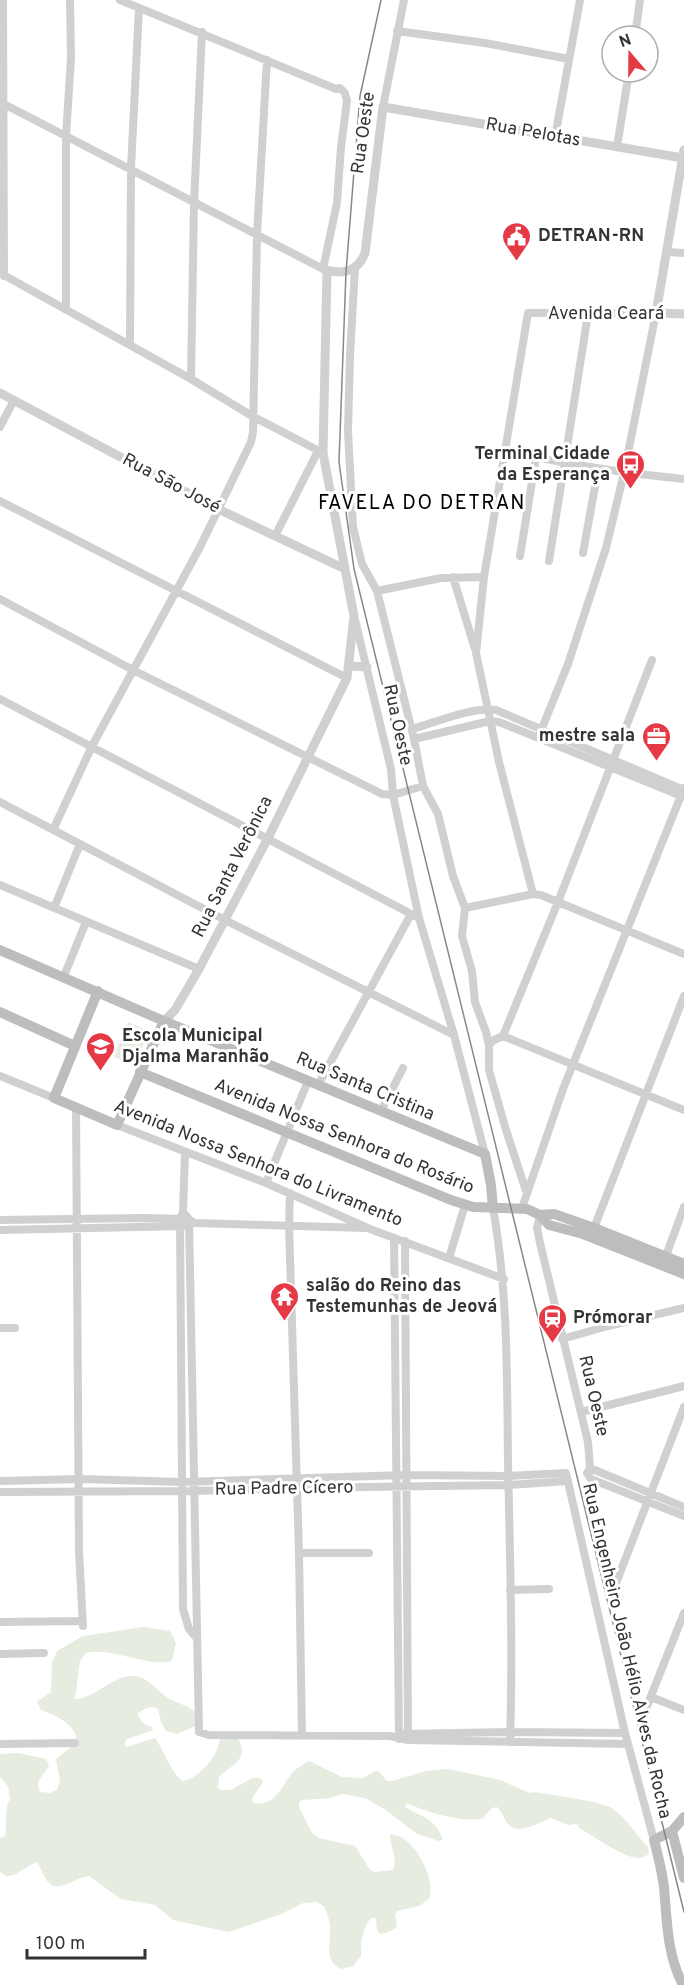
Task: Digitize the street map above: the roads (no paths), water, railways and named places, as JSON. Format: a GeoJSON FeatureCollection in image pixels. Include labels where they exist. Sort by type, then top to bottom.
{"type":"FeatureCollection","features":[{"type":"Feature","properties":{"kind":"main road","name":"Rua Santa Cristina"},"geometry":{"type":"LineString","coordinates":[[0,950],[164,1021],[485,1154]]}},
{"type":"Feature","properties":{"kind":"main road"},"geometry":{"type":"LineString","coordinates":[[54,1098],[98,991]]}},
{"type":"Feature","properties":{"kind":"main road"},"geometry":{"type":"LineString","coordinates":[[0,1012],[75,1046]]}},
{"type":"Feature","properties":{"kind":"main road","name":"Rua Santa Verônica"},"geometry":{"type":"LineString","coordinates":[[117,1125],[164,1021]]}},
{"type":"Feature","properties":{"kind":"main road","name":"Avenida Nossa Senhora do Rosário"},"geometry":{"type":"LineString","coordinates":[[140,1072],[473,1208],[522,1208],[540,1215]]}},
{"type":"Feature","properties":{"kind":"main road","name":"Avenida Nossa Senhora do Livramento"},"geometry":{"type":"LineString","coordinates":[[54,1098],[117,1125]]}},
{"type":"Feature","properties":{"kind":"main road","name":"Rua Oeste"},"geometry":{"type":"LineString","coordinates":[[485,1154],[493,1208]]}},
{"type":"Feature","properties":{"kind":"main road"},"geometry":{"type":"LineString","coordinates":[[540,1215],[554,1214],[594,1228],[664,1261],[684,1274]]}},
{"type":"Feature","properties":{"kind":"main road"},"geometry":{"type":"LineString","coordinates":[[540,1215],[549,1225],[584,1234],[664,1261],[684,1264]]}},
{"type":"Feature","properties":{"kind":"main road"},"geometry":{"type":"LineString","coordinates":[[684,1817],[669,1833],[684,1878]]}},
{"type":"Feature","properties":{"kind":"main road","name":"Rua Engenheiro João Hélio Alves da Rocha"},"geometry":{"type":"LineString","coordinates":[[669,1833],[654,1840],[663,1884],[667,1935],[673,1962],[683,1985]]}},
{"type":"Feature","properties":{"kind":"street"},"geometry":{"type":"LineString","coordinates":[[3,0],[2,274],[191,378],[252,416],[321,452],[275,536]]}},
{"type":"Feature","properties":{"kind":"street"},"geometry":{"type":"LineString","coordinates":[[66,308],[66,136],[71,57],[70,0]]}},
{"type":"Feature","properties":{"kind":"street"},"geometry":{"type":"LineString","coordinates":[[53,830],[92,746],[177,591],[248,450],[253,432],[257,234],[267,60],[120,0]]}},
{"type":"Feature","properties":{"kind":"street","name":"Rua Oeste"},"geometry":{"type":"LineString","coordinates":[[404,0],[383,107],[367,245],[362,261],[355,268],[348,431],[351,509],[362,564],[377,591],[412,729],[423,786],[438,814],[450,867],[465,908],[461,931],[472,971],[475,1002],[492,1042],[489,1070],[526,1191]]}},
{"type":"Feature","properties":{"kind":"street"},"geometry":{"type":"LineString","coordinates":[[555,137],[580,0]]}},
{"type":"Feature","properties":{"kind":"street"},"geometry":{"type":"LineString","coordinates":[[637,24],[640,0]]}},
{"type":"Feature","properties":{"kind":"street"},"geometry":{"type":"LineString","coordinates":[[130,344],[131,168],[139,8]]}},
{"type":"Feature","properties":{"kind":"street"},"geometry":{"type":"LineString","coordinates":[[397,30],[485,43],[569,59]]}},
{"type":"Feature","properties":{"kind":"street"},"geometry":{"type":"LineString","coordinates":[[191,378],[194,203],[202,32]]}},
{"type":"Feature","properties":{"kind":"street","name":"Rua Oeste"},"geometry":{"type":"LineString","coordinates":[[267,60],[342,90],[346,101],[337,203],[325,270],[321,452],[354,616],[391,769],[393,795],[419,918],[454,1035],[485,1154]]}},
{"type":"Feature","properties":{"kind":"street"},"geometry":{"type":"LineString","coordinates":[[617,147],[627,84]]}},
{"type":"Feature","properties":{"kind":"street"},"geometry":{"type":"LineString","coordinates":[[2,103],[325,270],[336,273],[355,268]]}},
{"type":"Feature","properties":{"kind":"street","name":"Rua Pelotas"},"geometry":{"type":"LineString","coordinates":[[383,107],[617,147],[683,154]]}},
{"type":"Feature","properties":{"kind":"street"},"geometry":{"type":"LineString","coordinates":[[538,738],[600,569],[624,473],[666,252],[680,193],[683,154]]}},
{"type":"Feature","properties":{"kind":"street"},"geometry":{"type":"LineString","coordinates":[[666,252],[684,253]]}},
{"type":"Feature","properties":{"kind":"street","name":"Avenida Ceará"},"geometry":{"type":"LineString","coordinates":[[506,450],[528,313],[684,314]]}},
{"type":"Feature","properties":{"kind":"street"},"geometry":{"type":"LineString","coordinates":[[549,561],[588,314]]}},
{"type":"Feature","properties":{"kind":"street","name":"Rua São José"},"geometry":{"type":"LineString","coordinates":[[0,393],[218,509],[345,569]]}},
{"type":"Feature","properties":{"kind":"street"},"geometry":{"type":"LineString","coordinates":[[0,427],[14,400]]}},
{"type":"Feature","properties":{"kind":"street"},"geometry":{"type":"LineString","coordinates":[[476,653],[484,577],[506,450],[598,470],[684,478]]}},
{"type":"Feature","properties":{"kind":"street"},"geometry":{"type":"LineString","coordinates":[[520,556],[537,458]]}},
{"type":"Feature","properties":{"kind":"street"},"geometry":{"type":"LineString","coordinates":[[583,553],[598,470]]}},
{"type":"Feature","properties":{"kind":"street"},"geometry":{"type":"LineString","coordinates":[[0,501],[347,678]]}},
{"type":"Feature","properties":{"kind":"street"},"geometry":{"type":"LineString","coordinates":[[453,577],[476,653],[487,709],[533,894]]}},
{"type":"Feature","properties":{"kind":"street"},"geometry":{"type":"LineString","coordinates":[[377,591],[453,577],[484,577]]}},
{"type":"Feature","properties":{"kind":"street"},"geometry":{"type":"LineString","coordinates":[[0,599],[133,670],[382,794],[393,795],[423,786]]}},
{"type":"Feature","properties":{"kind":"street","name":"Rua Santa Verônica"},"geometry":{"type":"LineString","coordinates":[[164,1021],[175,1011],[199,969],[268,838],[347,678],[354,616]]}},
{"type":"Feature","properties":{"kind":"street"},"geometry":{"type":"LineString","coordinates":[[492,1042],[503,1036],[652,660]]}},
{"type":"Feature","properties":{"kind":"street"},"geometry":{"type":"LineString","coordinates":[[349,666],[367,667]]}},
{"type":"Feature","properties":{"kind":"street"},"geometry":{"type":"LineString","coordinates":[[0,699],[419,918]]}},
{"type":"Feature","properties":{"kind":"street"},"geometry":{"type":"LineString","coordinates":[[412,729],[487,709],[506,713],[542,729],[610,764]]}},
{"type":"Feature","properties":{"kind":"street"},"geometry":{"type":"LineString","coordinates":[[414,739],[490,721],[509,725],[683,792],[573,1065],[526,1191],[522,1208]]}},
{"type":"Feature","properties":{"kind":"street"},"geometry":{"type":"LineString","coordinates":[[1,804],[454,1035]]}},
{"type":"Feature","properties":{"kind":"street"},"geometry":{"type":"LineString","coordinates":[[54,908],[80,844]]}},
{"type":"Feature","properties":{"kind":"street"},"geometry":{"type":"LineString","coordinates":[[0,885],[199,969]]}},
{"type":"Feature","properties":{"kind":"street"},"geometry":{"type":"LineString","coordinates":[[465,908],[533,894],[684,954]]}},
{"type":"Feature","properties":{"kind":"street"},"geometry":{"type":"LineString","coordinates":[[266,1183],[286,1133],[313,1083],[369,992],[411,914]]}},
{"type":"Feature","properties":{"kind":"street"},"geometry":{"type":"LineString","coordinates":[[64,976],[86,922]]}},
{"type":"Feature","properties":{"kind":"street"},"geometry":{"type":"LineString","coordinates":[[594,1228],[684,996]]}},
{"type":"Feature","properties":{"kind":"street"},"geometry":{"type":"LineString","coordinates":[[503,1036],[684,1110]]}},
{"type":"Feature","properties":{"kind":"street"},"geometry":{"type":"LineString","coordinates":[[381,1111],[403,1068]]}},
{"type":"Feature","properties":{"kind":"street","name":"Avenida Nossa Senhora do Livramento"},"geometry":{"type":"LineString","coordinates":[[0,1076],[54,1098]]}},
{"type":"Feature","properties":{"kind":"street"},"geometry":{"type":"LineString","coordinates":[[0,1622],[83,1623],[80,1563],[76,1107]]}},
{"type":"Feature","properties":{"kind":"street","name":"Avenida Nossa Senhora do Livramento"},"geometry":{"type":"LineString","coordinates":[[117,1125],[266,1183],[370,1229],[504,1280]]}},
{"type":"Feature","properties":{"kind":"street"},"geometry":{"type":"LineString","coordinates":[[185,1152],[199,1732],[209,1735],[390,1736],[510,1742],[628,1744]]}},
{"type":"Feature","properties":{"kind":"street"},"geometry":{"type":"LineString","coordinates":[[290,1193],[302,1736]]}},
{"type":"Feature","properties":{"kind":"street"},"geometry":{"type":"LineString","coordinates":[[449,1258],[465,1205]]}},
{"type":"Feature","properties":{"kind":"street"},"geometry":{"type":"LineString","coordinates":[[493,1208],[504,1280],[509,1480],[510,1742]]}},
{"type":"Feature","properties":{"kind":"street"},"geometry":{"type":"LineString","coordinates":[[664,1261],[684,1208]]}},
{"type":"Feature","properties":{"kind":"street","name":"Rua Oeste"},"geometry":{"type":"LineString","coordinates":[[540,1215],[537,1228],[540,1243],[588,1442],[590,1468],[587,1473],[591,1479],[649,1497]]}},
{"type":"Feature","properties":{"kind":"street"},"geometry":{"type":"LineString","coordinates":[[0,1220],[143,1218],[370,1229]]}},
{"type":"Feature","properties":{"kind":"street"},"geometry":{"type":"LineString","coordinates":[[0,1230],[76,1229],[186,1221]]}},
{"type":"Feature","properties":{"kind":"street"},"geometry":{"type":"LineString","coordinates":[[186,1221],[181,1363],[183,1609],[186,1623],[196,1637]]}},
{"type":"Feature","properties":{"kind":"street"},"geometry":{"type":"LineString","coordinates":[[394,1238],[397,1486],[404,1737]]}},
{"type":"Feature","properties":{"kind":"street"},"geometry":{"type":"LineString","coordinates":[[404,1737],[405,1241]]}},
{"type":"Feature","properties":{"kind":"street"},"geometry":{"type":"LineString","coordinates":[[562,1339],[684,1308]]}},
{"type":"Feature","properties":{"kind":"street"},"geometry":{"type":"LineString","coordinates":[[0,1328],[15,1328]]}},
{"type":"Feature","properties":{"kind":"street"},"geometry":{"type":"LineString","coordinates":[[181,1363],[191,1363]]}},
{"type":"Feature","properties":{"kind":"street"},"geometry":{"type":"LineString","coordinates":[[581,1412],[684,1386]]}},
{"type":"Feature","properties":{"kind":"street"},"geometry":{"type":"LineString","coordinates":[[613,1591],[684,1407]]}},
{"type":"Feature","properties":{"kind":"street"},"geometry":{"type":"LineString","coordinates":[[590,1468],[684,1516]]}},
{"type":"Feature","properties":{"kind":"street","name":"Rua Padre Cícero"},"geometry":{"type":"LineString","coordinates":[[0,1492],[194,1491],[406,1486],[509,1480],[564,1473]]}},
{"type":"Feature","properties":{"kind":"street","name":"Rua Engenheiro João Hélio Alves da Rocha"},"geometry":{"type":"LineString","coordinates":[[564,1473],[567,1474],[625,1733],[654,1840]]}},
{"type":"Feature","properties":{"kind":"street","name":"Rua Padre Cícero"},"geometry":{"type":"LineString","coordinates":[[0,1481],[80,1479],[182,1482],[397,1475],[568,1481]]}},
{"type":"Feature","properties":{"kind":"street"},"geometry":{"type":"LineString","coordinates":[[649,1497],[684,1507]]}},
{"type":"Feature","properties":{"kind":"street"},"geometry":{"type":"LineString","coordinates":[[299,1553],[369,1553]]}},
{"type":"Feature","properties":{"kind":"street"},"geometry":{"type":"LineString","coordinates":[[510,1590],[549,1589]]}},
{"type":"Feature","properties":{"kind":"street"},"geometry":{"type":"LineString","coordinates":[[647,1706],[684,1613]]}},
{"type":"Feature","properties":{"kind":"street"},"geometry":{"type":"LineString","coordinates":[[0,1654],[44,1653]]}},
{"type":"Feature","properties":{"kind":"street"},"geometry":{"type":"LineString","coordinates":[[651,1697],[684,1710]]}},
{"type":"Feature","properties":{"kind":"street"},"geometry":{"type":"LineString","coordinates":[[404,1737],[510,1732],[625,1733]]}},
{"type":"Feature","properties":{"kind":"street"},"geometry":{"type":"LineString","coordinates":[[0,1743],[75,1743]]}},
{"type":"Feature","properties":{"kind":"tram line"},"geometry":{"type":"LineString","coordinates":[[381,0],[360,96],[346,272],[339,462],[354,569],[684,1912]]}},
{"type":"Feature","properties":{"kind":"place","name":"DETRAN-RN"},"geometry":{"type":"Point","coordinates":[517,262]}},
{"type":"Feature","properties":{"kind":"place","name":"Terminal Cidade da Esperança"},"geometry":{"type":"Point","coordinates":[631,490]}},
{"type":"Feature","properties":{"kind":"place","name":"mestre sala"},"geometry":{"type":"Point","coordinates":[656,762]}},
{"type":"Feature","properties":{"kind":"place","name":"Escola Municipal Djalma Maranhão"},"geometry":{"type":"Point","coordinates":[101,1072]}},
{"type":"Feature","properties":{"kind":"place","name":"salão do Reino das Testemunhas de Jeová"},"geometry":{"type":"Point","coordinates":[285,1322]}},
{"type":"Feature","properties":{"kind":"place","name":"Prómorar"},"geometry":{"type":"Point","coordinates":[552,1344]}},
{"type":"Feature","properties":{"kind":"district","name":"FAVELA DO DETRAN"},"geometry":{"type":"Point","coordinates":[422,504]}}]}
